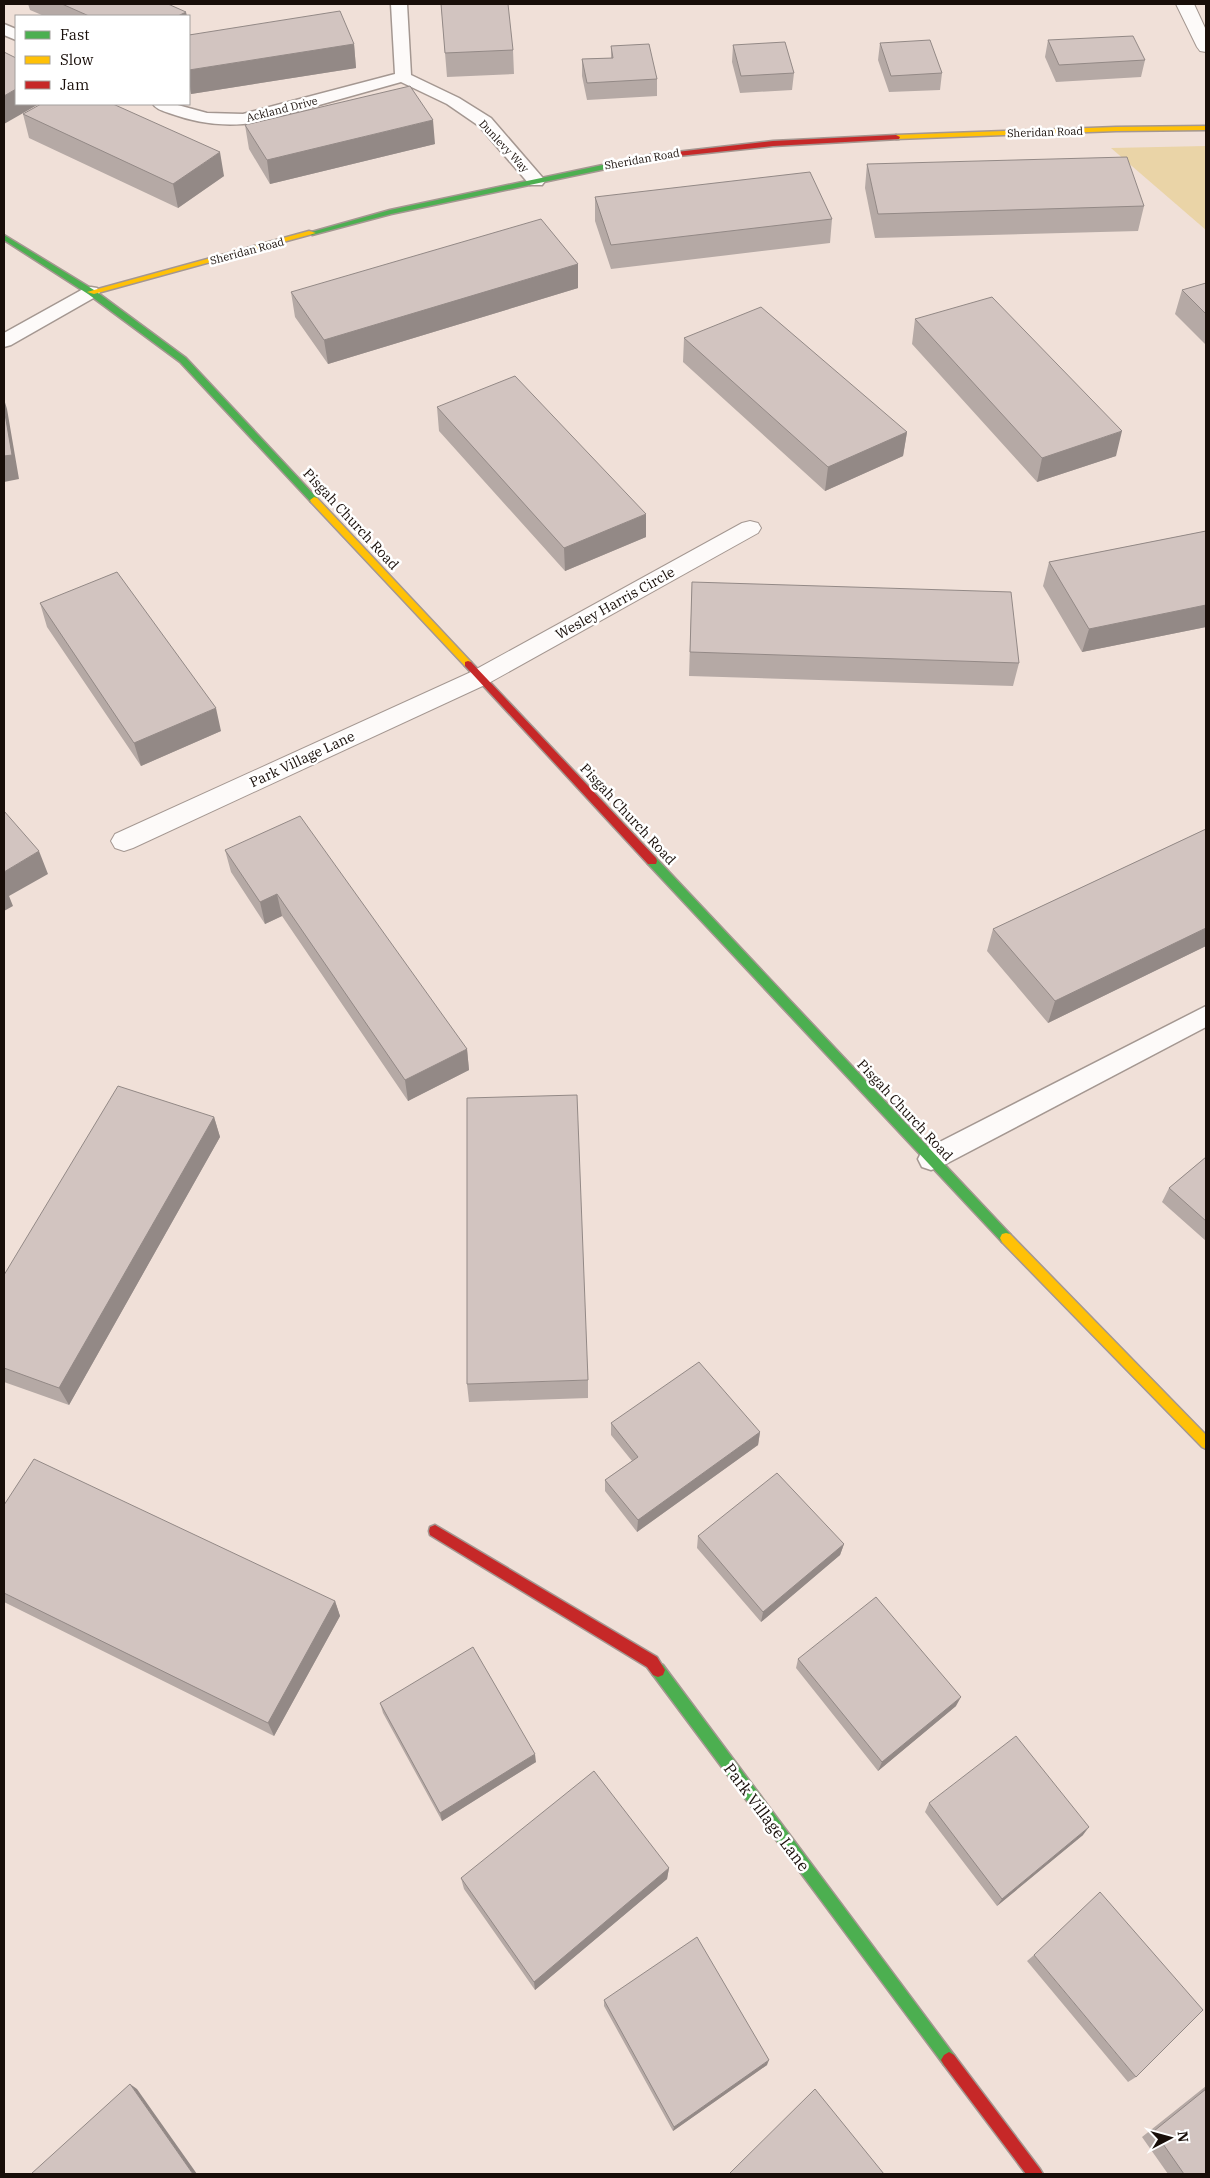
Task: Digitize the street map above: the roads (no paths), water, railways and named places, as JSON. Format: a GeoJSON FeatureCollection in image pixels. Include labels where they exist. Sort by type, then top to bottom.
{"type":"FeatureCollection","features":[{"type":"Feature","properties":{"kind":"street"},"geometry":{"type":"LineString","coordinates":[[1185,4],[1206,47]]}},
{"type":"Feature","properties":{"kind":"street","name":"Sheridan Road"},"geometry":{"type":"LineString","coordinates":[[91,292],[390,212],[631,160],[696,150],[794,141],[1116,129],[1206,128]]}},
{"type":"Feature","properties":{"kind":"street","name":"Pisgah Church Road"},"geometry":{"type":"LineString","coordinates":[[4,237],[91,292],[183,360],[1000,1232],[1206,1442]]}},
{"type":"Feature","properties":{"kind":"street","name":"Wesley Harris Circle"},"geometry":{"type":"LineString","coordinates":[[479,678],[750,528]]}},
{"type":"Feature","properties":{"kind":"street","name":"Park Village Lane"},"geometry":{"type":"LineString","coordinates":[[124,841],[479,678]]}},
{"type":"Feature","properties":{"kind":"street","name":"Park Village Lane"},"geometry":{"type":"LineString","coordinates":[[435,1531],[652,1662],[1035,2174]]}},
{"type":"Feature","properties":{"kind":"lane"},"geometry":{"type":"LineString","coordinates":[[399,4],[404,77]]}},
{"type":"Feature","properties":{"kind":"lane","name":"Ackland Drive"},"geometry":{"type":"LineString","coordinates":[[163,105],[190,116],[232,121],[256,117],[404,77]]}},
{"type":"Feature","properties":{"kind":"lane","name":"Dunlevy Way"},"geometry":{"type":"LineString","coordinates":[[404,77],[453,101],[485,122],[536,181]]}},
{"type":"Feature","properties":{"kind":"lane"},"geometry":{"type":"LineString","coordinates":[[4,341],[91,292]]}},
{"type":"Feature","properties":{"kind":"lane"},"geometry":{"type":"LineString","coordinates":[[931,1159],[1206,1016]]}}]}
